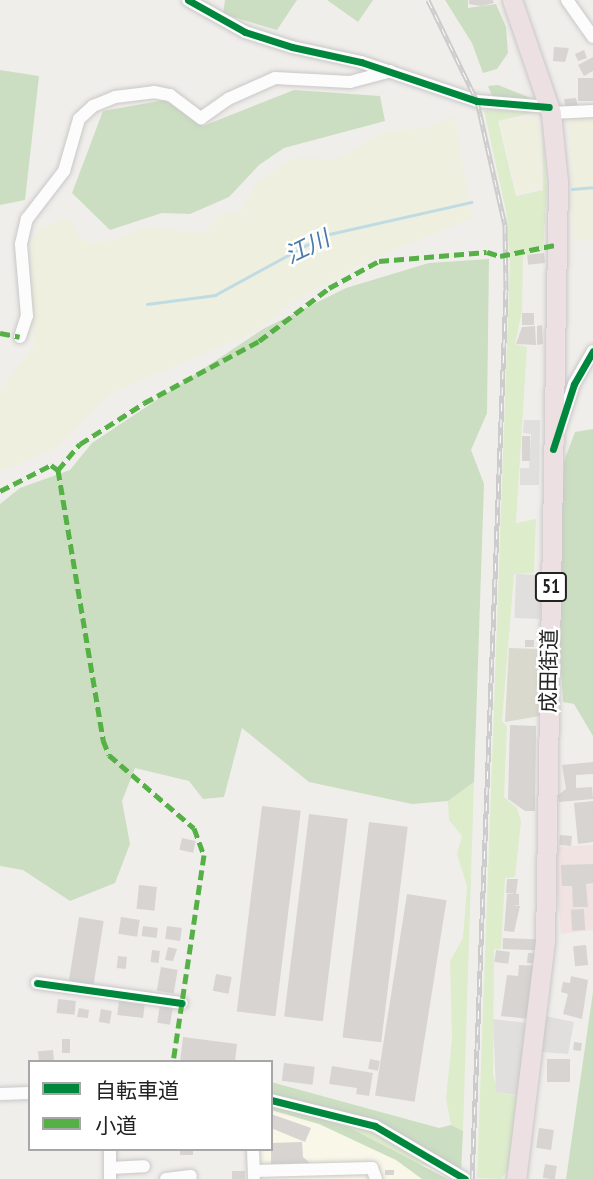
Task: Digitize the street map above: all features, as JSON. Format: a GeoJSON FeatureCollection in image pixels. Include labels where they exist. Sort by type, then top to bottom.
{"type":"FeatureCollection","features":[{"type":"Feature","properties":{"kind":"highway","name":"成田街道"},"geometry":{"type":"LineString","coordinates":[[512,0],[550,110],[558,182],[545,941],[517,1170]]}},
{"type":"Feature","properties":{"kind":"street"},"geometry":{"type":"LineString","coordinates":[[188,0],[245,32],[391,71],[477,101],[550,110],[593,111]]}},
{"type":"Feature","properties":{"kind":"street"},"geometry":{"type":"LineString","coordinates":[[567,0],[593,37]]}},
{"type":"Feature","properties":{"kind":"street"},"geometry":{"type":"LineString","coordinates":[[20,337],[27,316],[21,244],[27,219],[64,172],[79,119],[93,106],[115,97],[154,92],[170,95],[201,118],[228,99],[275,78],[350,82],[391,71]]}},
{"type":"Feature","properties":{"kind":"street"},"geometry":{"type":"LineString","coordinates":[[553,449],[575,384],[593,351]]}},
{"type":"Feature","properties":{"kind":"street"},"geometry":{"type":"LineString","coordinates":[[37,983],[182,1003]]}},
{"type":"Feature","properties":{"kind":"street"},"geometry":{"type":"LineString","coordinates":[[0,1094],[28,1093]]}},
{"type":"Feature","properties":{"kind":"street"},"geometry":{"type":"LineString","coordinates":[[273,1100],[365,1122],[465,1179]]}},
{"type":"Feature","properties":{"kind":"street"},"geometry":{"type":"LineString","coordinates":[[110,1151],[110,1173],[144,1166]]}},
{"type":"Feature","properties":{"kind":"street"},"geometry":{"type":"LineString","coordinates":[[253,1151],[254,1175],[372,1168],[376,1179]]}},
{"type":"Feature","properties":{"kind":"street"},"geometry":{"type":"LineString","coordinates":[[504,1179],[517,1170]]}},
{"type":"Feature","properties":{"kind":"street"},"geometry":{"type":"LineString","coordinates":[[166,1179],[191,1176]]}},
{"type":"Feature","properties":{"kind":"shaded area"},"geometry":{"type":"Polygon","coordinates":[[[524,420],[540,420],[539,485],[520,485],[520,468],[529,468],[531,434],[523,433],[524,420]]]}},
{"type":"Feature","properties":{"kind":"shaded area"},"geometry":{"type":"Polygon","coordinates":[[[516,574],[542,575],[540,619],[514,618],[516,574]]]}},
{"type":"Feature","properties":{"kind":"shaded area"},"geometry":{"type":"Polygon","coordinates":[[[509,648],[541,649],[540,716],[505,722],[509,648]]]}},
{"type":"Feature","properties":{"kind":"shaded area"},"geometry":{"type":"Polygon","coordinates":[[[593,845],[593,930],[561,934],[554,847],[593,845]]]}},
{"type":"Feature","properties":{"kind":"shaded area"},"geometry":{"type":"Polygon","coordinates":[[[545,1016],[574,1022],[568,1054],[542,1052],[545,1016]]]}},
{"type":"Feature","properties":{"kind":"shaded area"},"geometry":{"type":"Polygon","coordinates":[[[493,1019],[527,1023],[518,1095],[496,1092],[493,1019]]]}},
{"type":"Feature","properties":{"kind":"shaded area"},"geometry":{"type":"Polygon","coordinates":[[[273,1104],[365,1127],[448,1179],[259,1179],[258,1151],[273,1151],[273,1104]]]}},
{"type":"Feature","properties":{"kind":"green space"},"geometry":{"type":"Polygon","coordinates":[[[225,0],[297,0],[277,30],[223,14],[225,0]]]}},
{"type":"Feature","properties":{"kind":"green space"},"geometry":{"type":"Polygon","coordinates":[[[327,0],[373,0],[358,22],[327,0]]]}},
{"type":"Feature","properties":{"kind":"green space"},"geometry":{"type":"Polygon","coordinates":[[[445,0],[468,0],[468,8],[496,4],[506,27],[508,53],[497,69],[483,73],[472,43],[445,0]]]}},
{"type":"Feature","properties":{"kind":"green space"},"geometry":{"type":"Polygon","coordinates":[[[0,70],[39,76],[25,200],[0,205],[0,70]]]}},
{"type":"Feature","properties":{"kind":"green space"},"geometry":{"type":"Polygon","coordinates":[[[498,85],[533,99],[538,108],[498,109],[488,86],[498,85]]]}},
{"type":"Feature","properties":{"kind":"green space"},"geometry":{"type":"Polygon","coordinates":[[[294,90],[380,96],[385,121],[284,148],[259,165],[229,197],[190,214],[162,213],[110,230],[72,193],[103,111],[165,100],[203,126],[294,90]]]}},
{"type":"Feature","properties":{"kind":"green space"},"geometry":{"type":"Polygon","coordinates":[[[484,110],[536,112],[498,121],[516,196],[543,190],[542,124],[547,189],[543,251],[523,255],[522,311],[515,344],[527,347],[516,523],[536,519],[534,573],[514,574],[502,721],[507,726],[504,797],[517,808],[521,821],[515,877],[505,878],[501,949],[494,949],[493,1074],[498,1092],[518,1096],[511,1166],[501,1179],[477,1178],[510,262],[506,211],[484,110]]]}},
{"type":"Feature","properties":{"kind":"green space"},"geometry":{"type":"Polygon","coordinates":[[[454,116],[472,218],[363,263],[294,301],[255,332],[110,394],[58,447],[0,472],[0,389],[34,346],[30,244],[39,227],[68,219],[86,243],[111,241],[144,227],[203,233],[221,214],[240,212],[257,182],[292,158],[337,159],[386,131],[425,128],[454,116]]]}},
{"type":"Feature","properties":{"kind":"green space"},"geometry":{"type":"Polygon","coordinates":[[[538,116],[543,188],[517,194],[499,121],[538,116]]]}},
{"type":"Feature","properties":{"kind":"green space"},"geometry":{"type":"Polygon","coordinates":[[[593,117],[593,239],[573,242],[569,119],[593,117]]]}},
{"type":"Feature","properties":{"kind":"green space"},"geometry":{"type":"Polygon","coordinates":[[[489,259],[487,413],[471,450],[484,484],[474,782],[448,801],[412,804],[309,782],[242,728],[224,797],[203,799],[189,781],[135,768],[122,801],[130,844],[115,883],[70,901],[23,870],[0,866],[0,504],[20,488],[70,470],[92,443],[263,329],[346,288],[429,263],[489,259]]]}},
{"type":"Feature","properties":{"kind":"green space"},"geometry":{"type":"Polygon","coordinates":[[[593,429],[593,736],[574,704],[563,702],[558,623],[564,461],[575,432],[593,429]]]}},
{"type":"Feature","properties":{"kind":"green space"},"geometry":{"type":"Polygon","coordinates":[[[474,782],[463,1131],[451,1125],[446,1099],[452,1039],[450,961],[463,938],[467,886],[457,854],[462,836],[449,820],[448,801],[474,782]]]}},
{"type":"Feature","properties":{"kind":"green space"},"geometry":{"type":"Polygon","coordinates":[[[593,992],[593,1179],[566,1179],[593,992]]]}},
{"type":"Feature","properties":{"kind":"green space"},"geometry":{"type":"Polygon","coordinates":[[[273,1083],[439,1128],[451,1125],[463,1131],[461,1172],[389,1128],[273,1095],[273,1083]]]}},
{"type":"Feature","properties":{"kind":"green space"},"geometry":{"type":"Polygon","coordinates":[[[273,1105],[348,1127],[448,1179],[422,1179],[396,1160],[319,1124],[273,1111],[273,1105]]]}},
{"type":"Feature","properties":{"kind":"green space"},"geometry":{"type":"Polygon","coordinates":[[[314,1114],[365,1127],[432,1167],[418,1164],[314,1114]]]}},
{"type":"Feature","properties":{"kind":"building"},"geometry":{"type":"Polygon","coordinates":[[[469,0],[493,0],[494,3],[481,6],[469,4],[469,0]]]}},
{"type":"Feature","properties":{"kind":"building"},"geometry":{"type":"Polygon","coordinates":[[[554,47],[569,48],[565,62],[553,61],[554,47]]]}},
{"type":"Feature","properties":{"kind":"building"},"geometry":{"type":"Polygon","coordinates":[[[584,50],[587,58],[578,61],[575,54],[584,50]]]}},
{"type":"Feature","properties":{"kind":"building"},"geometry":{"type":"Polygon","coordinates":[[[593,57],[593,71],[584,76],[578,65],[593,57]]]}},
{"type":"Feature","properties":{"kind":"building"},"geometry":{"type":"Polygon","coordinates":[[[578,78],[593,78],[593,101],[578,101],[578,78]]]}},
{"type":"Feature","properties":{"kind":"building"},"geometry":{"type":"Polygon","coordinates":[[[576,98],[578,107],[566,108],[564,99],[576,98]]]}},
{"type":"Feature","properties":{"kind":"building"},"geometry":{"type":"Polygon","coordinates":[[[544,253],[545,263],[528,265],[527,255],[544,253]]]}},
{"type":"Feature","properties":{"kind":"building"},"geometry":{"type":"Polygon","coordinates":[[[522,313],[534,313],[534,325],[522,325],[522,313]]]}},
{"type":"Feature","properties":{"kind":"building"},"geometry":{"type":"Polygon","coordinates":[[[542,325],[543,344],[537,345],[537,326],[542,325]]]}},
{"type":"Feature","properties":{"kind":"building"},"geometry":{"type":"Polygon","coordinates":[[[535,326],[536,345],[516,344],[522,327],[535,326]]]}},
{"type":"Feature","properties":{"kind":"building"},"geometry":{"type":"Polygon","coordinates":[[[522,436],[530,436],[530,461],[522,461],[522,436]]]}},
{"type":"Feature","properties":{"kind":"building"},"geometry":{"type":"Polygon","coordinates":[[[525,640],[534,640],[534,647],[525,647],[525,640]]]}},
{"type":"Feature","properties":{"kind":"building"},"geometry":{"type":"Polygon","coordinates":[[[510,725],[536,726],[535,811],[525,811],[508,799],[510,725]]]}},
{"type":"Feature","properties":{"kind":"building"},"geometry":{"type":"Polygon","coordinates":[[[593,762],[593,774],[576,775],[576,788],[592,787],[593,799],[559,802],[558,795],[566,789],[562,765],[593,762]]]}},
{"type":"Feature","properties":{"kind":"building"},"geometry":{"type":"Polygon","coordinates":[[[593,801],[593,842],[578,844],[574,803],[593,801]]]}},
{"type":"Feature","properties":{"kind":"building"},"geometry":{"type":"Polygon","coordinates":[[[262,806],[301,811],[275,1016],[237,1011],[262,806]]]}},
{"type":"Feature","properties":{"kind":"building"},"geometry":{"type":"Polygon","coordinates":[[[309,814],[348,819],[323,1021],[284,1016],[309,814]]]}},
{"type":"Feature","properties":{"kind":"building"},"geometry":{"type":"Polygon","coordinates":[[[369,822],[408,827],[381,1042],[343,1037],[369,822]]]}},
{"type":"Feature","properties":{"kind":"building"},"geometry":{"type":"Polygon","coordinates":[[[560,835],[572,836],[571,846],[559,845],[560,835]]]}},
{"type":"Feature","properties":{"kind":"building"},"geometry":{"type":"Polygon","coordinates":[[[182,838],[196,841],[193,853],[180,850],[182,838]]]}},
{"type":"Feature","properties":{"kind":"building"},"geometry":{"type":"Polygon","coordinates":[[[593,864],[593,883],[586,884],[588,907],[573,907],[572,886],[562,886],[561,865],[593,864]]]}},
{"type":"Feature","properties":{"kind":"building"},"geometry":{"type":"Polygon","coordinates":[[[507,879],[518,879],[516,894],[506,893],[507,879]]]}},
{"type":"Feature","properties":{"kind":"building"},"geometry":{"type":"Polygon","coordinates":[[[139,885],[157,887],[154,911],[136,909],[139,885]]]}},
{"type":"Feature","properties":{"kind":"building"},"geometry":{"type":"Polygon","coordinates":[[[407,894],[447,900],[415,1102],[375,1095],[407,894]]]}},
{"type":"Feature","properties":{"kind":"building"},"geometry":{"type":"Polygon","coordinates":[[[507,894],[519,894],[519,905],[512,905],[520,906],[514,932],[504,931],[507,894]]]}},
{"type":"Feature","properties":{"kind":"building"},"geometry":{"type":"Polygon","coordinates":[[[584,909],[585,930],[572,931],[571,910],[584,909]]]}},
{"type":"Feature","properties":{"kind":"building"},"geometry":{"type":"Polygon","coordinates":[[[79,917],[104,921],[94,985],[69,981],[79,917]]]}},
{"type":"Feature","properties":{"kind":"building"},"geometry":{"type":"Polygon","coordinates":[[[121,917],[140,920],[137,937],[118,934],[121,917]]]}},
{"type":"Feature","properties":{"kind":"building"},"geometry":{"type":"Polygon","coordinates":[[[143,926],[158,928],[156,938],[142,936],[143,926]]]}},
{"type":"Feature","properties":{"kind":"building"},"geometry":{"type":"Polygon","coordinates":[[[167,926],[182,928],[180,941],[165,939],[167,926]]]}},
{"type":"Feature","properties":{"kind":"building"},"geometry":{"type":"Polygon","coordinates":[[[503,938],[536,939],[536,950],[503,949],[503,938]]]}},
{"type":"Feature","properties":{"kind":"building"},"geometry":{"type":"Polygon","coordinates":[[[586,945],[588,965],[575,966],[573,946],[586,945]]]}},
{"type":"Feature","properties":{"kind":"building"},"geometry":{"type":"Polygon","coordinates":[[[168,947],[177,949],[173,961],[165,960],[168,947]]]}},
{"type":"Feature","properties":{"kind":"building"},"geometry":{"type":"Polygon","coordinates":[[[152,950],[160,951],[158,963],[151,962],[152,950]]]}},
{"type":"Feature","properties":{"kind":"building"},"geometry":{"type":"Polygon","coordinates":[[[496,950],[510,952],[508,964],[494,962],[496,950]]]}},
{"type":"Feature","properties":{"kind":"building"},"geometry":{"type":"Polygon","coordinates":[[[528,953],[536,953],[535,963],[527,963],[528,953]]]}},
{"type":"Feature","properties":{"kind":"building"},"geometry":{"type":"Polygon","coordinates":[[[118,956],[127,957],[126,969],[117,968],[118,956]]]}},
{"type":"Feature","properties":{"kind":"building"},"geometry":{"type":"Polygon","coordinates":[[[519,965],[536,966],[531,1019],[501,1016],[507,975],[518,976],[519,965]]]}},
{"type":"Feature","properties":{"kind":"building"},"geometry":{"type":"Polygon","coordinates":[[[161,967],[178,970],[174,994],[157,991],[161,967]]]}},
{"type":"Feature","properties":{"kind":"building"},"geometry":{"type":"Polygon","coordinates":[[[216,974],[232,977],[228,994],[213,991],[216,974]]]}},
{"type":"Feature","properties":{"kind":"building"},"geometry":{"type":"Polygon","coordinates":[[[571,976],[588,980],[582,1019],[563,1014],[568,994],[561,992],[563,982],[570,983],[571,976]]]}},
{"type":"Feature","properties":{"kind":"building"},"geometry":{"type":"Polygon","coordinates":[[[58,999],[76,1001],[74,1015],[57,1013],[58,999]]]}},
{"type":"Feature","properties":{"kind":"building"},"geometry":{"type":"Polygon","coordinates":[[[119,1001],[145,1004],[143,1018],[117,1015],[119,1001]]]}},
{"type":"Feature","properties":{"kind":"building"},"geometry":{"type":"Polygon","coordinates":[[[160,1005],[173,1007],[170,1025],[157,1023],[160,1005]]]}},
{"type":"Feature","properties":{"kind":"building"},"geometry":{"type":"Polygon","coordinates":[[[79,1008],[89,1010],[88,1018],[77,1017],[79,1008]]]}},
{"type":"Feature","properties":{"kind":"building"},"geometry":{"type":"Polygon","coordinates":[[[101,1009],[112,1011],[110,1024],[99,1022],[101,1009]]]}},
{"type":"Feature","properties":{"kind":"building"},"geometry":{"type":"Polygon","coordinates":[[[183,1037],[237,1044],[235,1060],[180,1060],[183,1037]]]}},
{"type":"Feature","properties":{"kind":"building"},"geometry":{"type":"Polygon","coordinates":[[[62,1039],[70,1039],[70,1053],[62,1053],[62,1039]]]}},
{"type":"Feature","properties":{"kind":"building"},"geometry":{"type":"Polygon","coordinates":[[[574,1042],[582,1043],[581,1051],[573,1050],[574,1042]]]}},
{"type":"Feature","properties":{"kind":"building"},"geometry":{"type":"Polygon","coordinates":[[[53,1050],[54,1060],[39,1060],[38,1051],[53,1050]]]}},
{"type":"Feature","properties":{"kind":"building"},"geometry":{"type":"Polygon","coordinates":[[[370,1059],[380,1061],[378,1071],[368,1069],[370,1059]]]}},
{"type":"Feature","properties":{"kind":"building"},"geometry":{"type":"Polygon","coordinates":[[[547,1059],[570,1059],[570,1082],[547,1082],[547,1059]]]}},
{"type":"Feature","properties":{"kind":"building"},"geometry":{"type":"Polygon","coordinates":[[[284,1063],[315,1067],[313,1085],[282,1081],[284,1063]]]}},
{"type":"Feature","properties":{"kind":"building"},"geometry":{"type":"Polygon","coordinates":[[[332,1066],[373,1073],[369,1096],[356,1094],[357,1088],[329,1084],[332,1066]]]}},
{"type":"Feature","properties":{"kind":"building"},"geometry":{"type":"Polygon","coordinates":[[[273,1115],[311,1128],[305,1142],[273,1129],[273,1115]]]}},
{"type":"Feature","properties":{"kind":"building"},"geometry":{"type":"Polygon","coordinates":[[[539,1128],[554,1130],[551,1150],[536,1148],[539,1128]]]}},
{"type":"Feature","properties":{"kind":"building"},"geometry":{"type":"Polygon","coordinates":[[[302,1142],[303,1157],[310,1163],[271,1164],[273,1143],[302,1142]]]}},
{"type":"Feature","properties":{"kind":"building"},"geometry":{"type":"Polygon","coordinates":[[[180,1151],[193,1151],[193,1155],[180,1155],[180,1151]]]}},
{"type":"Feature","properties":{"kind":"building"},"geometry":{"type":"Polygon","coordinates":[[[545,1164],[557,1166],[555,1179],[543,1178],[545,1164]]]}},
{"type":"Feature","properties":{"kind":"building"},"geometry":{"type":"Polygon","coordinates":[[[385,1170],[394,1170],[394,1175],[385,1175],[385,1170]]]}},
{"type":"Feature","properties":{"kind":"building"},"geometry":{"type":"Polygon","coordinates":[[[232,1171],[245,1171],[245,1179],[232,1179],[232,1171]]]}},
{"type":"Feature","properties":{"kind":"waterway","name":"江川"},"geometry":{"type":"LineString","coordinates":[[572,189],[593,187]]}},
{"type":"Feature","properties":{"kind":"waterway","name":"江川"},"geometry":{"type":"LineString","coordinates":[[147,304],[215,295],[325,235],[471,202]]}},
{"type":"Feature","properties":{"kind":"railway"},"geometry":{"type":"LineString","coordinates":[[428,0],[477,101],[505,225],[506,291],[472,1179]]}},
{"type":"Feature","properties":{"kind":"marked path"},"geometry":{"type":"LineString","coordinates":[[58,470],[80,444],[144,403],[259,341],[329,288],[379,261],[487,252],[500,256],[555,245]]}},
{"type":"Feature","properties":{"kind":"marked path"},"geometry":{"type":"LineString","coordinates":[[0,333],[20,337]]}},
{"type":"Feature","properties":{"kind":"marked path"},"geometry":{"type":"LineString","coordinates":[[0,491],[51,465],[58,470]]}},
{"type":"Feature","properties":{"kind":"marked path"},"geometry":{"type":"LineString","coordinates":[[58,470],[103,740],[109,755],[194,828],[204,855],[173,1060]]}},
{"type":"Feature","properties":{"kind":"cycle path"},"geometry":{"type":"LineString","coordinates":[[188,0],[245,32],[292,47],[361,62],[477,101],[549,107]]}},
{"type":"Feature","properties":{"kind":"cycle path"},"geometry":{"type":"LineString","coordinates":[[553,449],[574,384],[593,351]]}},
{"type":"Feature","properties":{"kind":"cycle path"},"geometry":{"type":"LineString","coordinates":[[37,983],[182,1003]]}},
{"type":"Feature","properties":{"kind":"cycle path"},"geometry":{"type":"LineString","coordinates":[[273,1100],[375,1126],[465,1179]]}}]}
